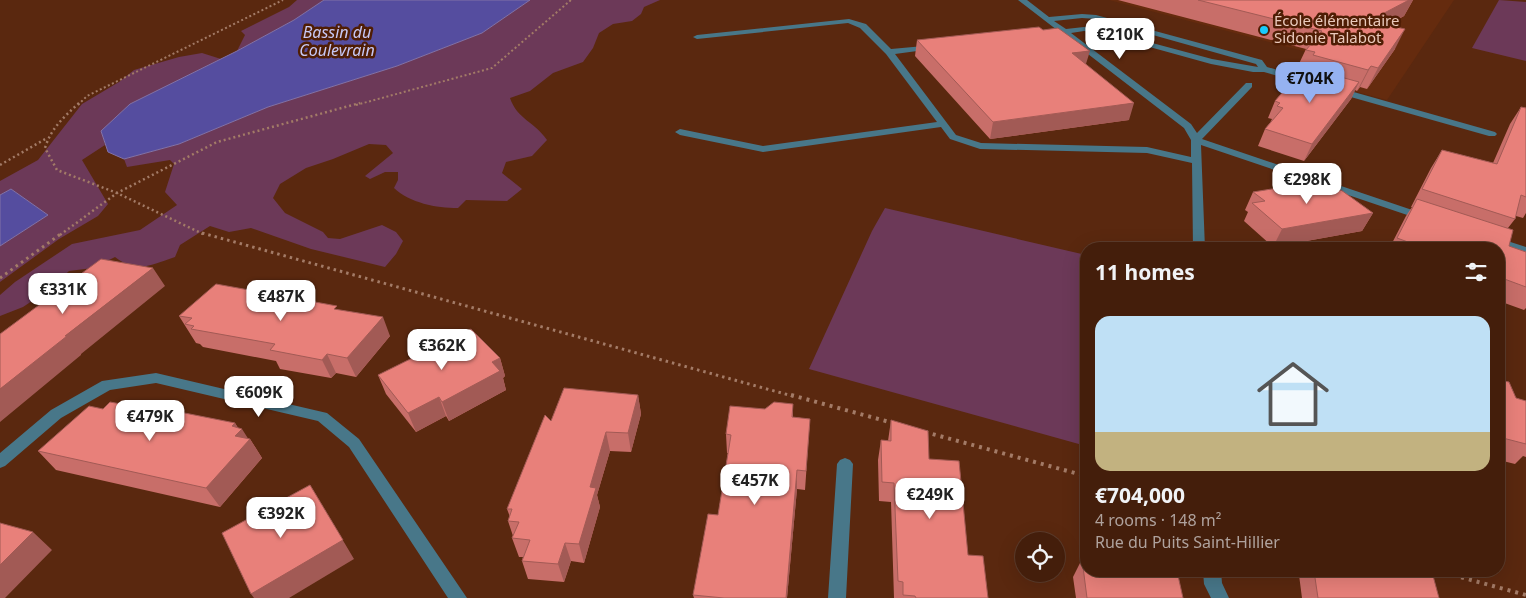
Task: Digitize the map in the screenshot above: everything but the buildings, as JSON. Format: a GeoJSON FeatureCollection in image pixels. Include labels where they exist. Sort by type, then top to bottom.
{"type":"FeatureCollection","features":[{"type":"Feature","properties":{"kind":"street"},"geometry":{"type":"LineString","coordinates":[[1022,0],[1188,126],[1196,140],[1199,242]]}},
{"type":"Feature","properties":{"kind":"street"},"geometry":{"type":"LineString","coordinates":[[1048,19],[1082,16],[1096,17],[1259,62],[1264,69]]}},
{"type":"Feature","properties":{"kind":"street"},"geometry":{"type":"LineString","coordinates":[[697,37],[850,21],[863,26],[889,52],[953,137],[980,146],[1147,150],[1197,162]]}},
{"type":"Feature","properties":{"kind":"street"},"geometry":{"type":"LineString","coordinates":[[1036,36],[1084,29],[1100,31],[1235,68],[1258,71],[1264,69],[1492,134]]}},
{"type":"Feature","properties":{"kind":"street"},"geometry":{"type":"LineString","coordinates":[[889,52],[938,47]]}},
{"type":"Feature","properties":{"kind":"street"},"geometry":{"type":"LineString","coordinates":[[1196,140],[1249,85]]}},
{"type":"Feature","properties":{"kind":"street"},"geometry":{"type":"LineString","coordinates":[[680,132],[763,149],[943,124]]}},
{"type":"Feature","properties":{"kind":"street"},"geometry":{"type":"LineString","coordinates":[[1196,140],[1431,219]]}},
{"type":"Feature","properties":{"kind":"street"},"geometry":{"type":"LineString","coordinates":[[1488,238],[1500,242]]}},
{"type":"Feature","properties":{"kind":"street"},"geometry":{"type":"LineString","coordinates":[[1505,244],[1526,251]]}},
{"type":"Feature","properties":{"kind":"street"},"geometry":{"type":"LineString","coordinates":[[0,462],[56,414],[107,385],[117,383],[156,378],[322,417],[354,443],[458,598]]}},
{"type":"Feature","properties":{"kind":"street"},"geometry":{"type":"LineString","coordinates":[[837,598],[844,464]]}},
{"type":"Feature","properties":{"kind":"street"},"geometry":{"type":"LineString","coordinates":[[1212,577],[1213,584],[1220,598]]}},
{"type":"Feature","properties":{"kind":"path"},"geometry":{"type":"LineString","coordinates":[[283,0],[87,96],[58,124],[48,138],[45,148],[57,170],[117,193],[208,236],[895,424]]}},
{"type":"Feature","properties":{"kind":"path"},"geometry":{"type":"LineString","coordinates":[[0,278],[117,193],[217,142],[492,68],[571,0]]}},
{"type":"Feature","properties":{"kind":"path"},"geometry":{"type":"LineString","coordinates":[[0,165],[48,138]]}},
{"type":"Feature","properties":{"kind":"path"},"geometry":{"type":"LineString","coordinates":[[924,432],[1080,474]]}},
{"type":"Feature","properties":{"kind":"path"},"geometry":{"type":"LineString","coordinates":[[1460,577],[1526,595]]}},
{"type":"Feature","properties":{"kind":"shaded area"},"geometry":{"type":"Polygon","coordinates":[[[297,0],[324,0],[294,20],[237,51],[245,35],[241,31],[289,7],[297,0]]]}},
{"type":"Feature","properties":{"kind":"shaded area"},"geometry":{"type":"Polygon","coordinates":[[[530,0],[660,0],[644,7],[641,14],[632,21],[613,24],[599,33],[593,48],[583,62],[553,73],[530,91],[510,98],[517,111],[547,140],[532,156],[506,162],[502,173],[522,189],[507,201],[466,200],[458,208],[432,206],[415,201],[394,188],[398,180],[398,172],[385,172],[370,179],[365,176],[393,153],[386,145],[369,144],[306,168],[280,184],[273,198],[285,213],[323,232],[328,238],[340,239],[382,225],[396,232],[403,241],[396,254],[385,267],[311,249],[251,228],[229,232],[210,226],[180,245],[175,257],[151,265],[137,267],[115,257],[93,268],[69,271],[50,289],[23,307],[0,316],[0,295],[15,282],[72,244],[140,230],[177,205],[165,192],[174,164],[170,160],[127,167],[124,159],[179,144],[268,107],[397,66],[482,33],[530,0]]]}},
{"type":"Feature","properties":{"kind":"shaded area"},"geometry":{"type":"Polygon","coordinates":[[[1109,0],[1454,0],[1387,100],[1291,74],[1307,52],[1109,0]]]}},
{"type":"Feature","properties":{"kind":"shaded area"},"geometry":{"type":"Polygon","coordinates":[[[1499,0],[1526,2],[1526,61],[1472,48],[1499,0]]]}},
{"type":"Feature","properties":{"kind":"shaded area"},"geometry":{"type":"Polygon","coordinates":[[[202,53],[221,59],[130,104],[102,131],[105,145],[82,160],[108,204],[98,216],[59,239],[0,282],[0,246],[48,215],[11,189],[0,195],[0,181],[38,160],[82,104],[119,82],[134,70],[179,57],[202,53]]]}},
{"type":"Feature","properties":{"kind":"shaded area"},"geometry":{"type":"Polygon","coordinates":[[[885,208],[1080,254],[1080,444],[809,369],[872,231],[885,208]]]}},
{"type":"Feature","properties":{"kind":"water","name":"Bassin du Coulevrain"},"geometry":{"type":"Polygon","coordinates":[[[324,0],[530,0],[482,33],[397,66],[268,107],[179,144],[124,159],[108,152],[101,131],[130,104],[237,51],[294,20],[324,0]]]}},
{"type":"Feature","properties":{"kind":"water"},"geometry":{"type":"Polygon","coordinates":[[[11,189],[48,215],[0,246],[0,195],[11,189]]]}},
{"type":"Feature","properties":{"kind":"place","name":"École élémentaire Sidonie Talabot"},"geometry":{"type":"Point","coordinates":[1264,30]}}]}
